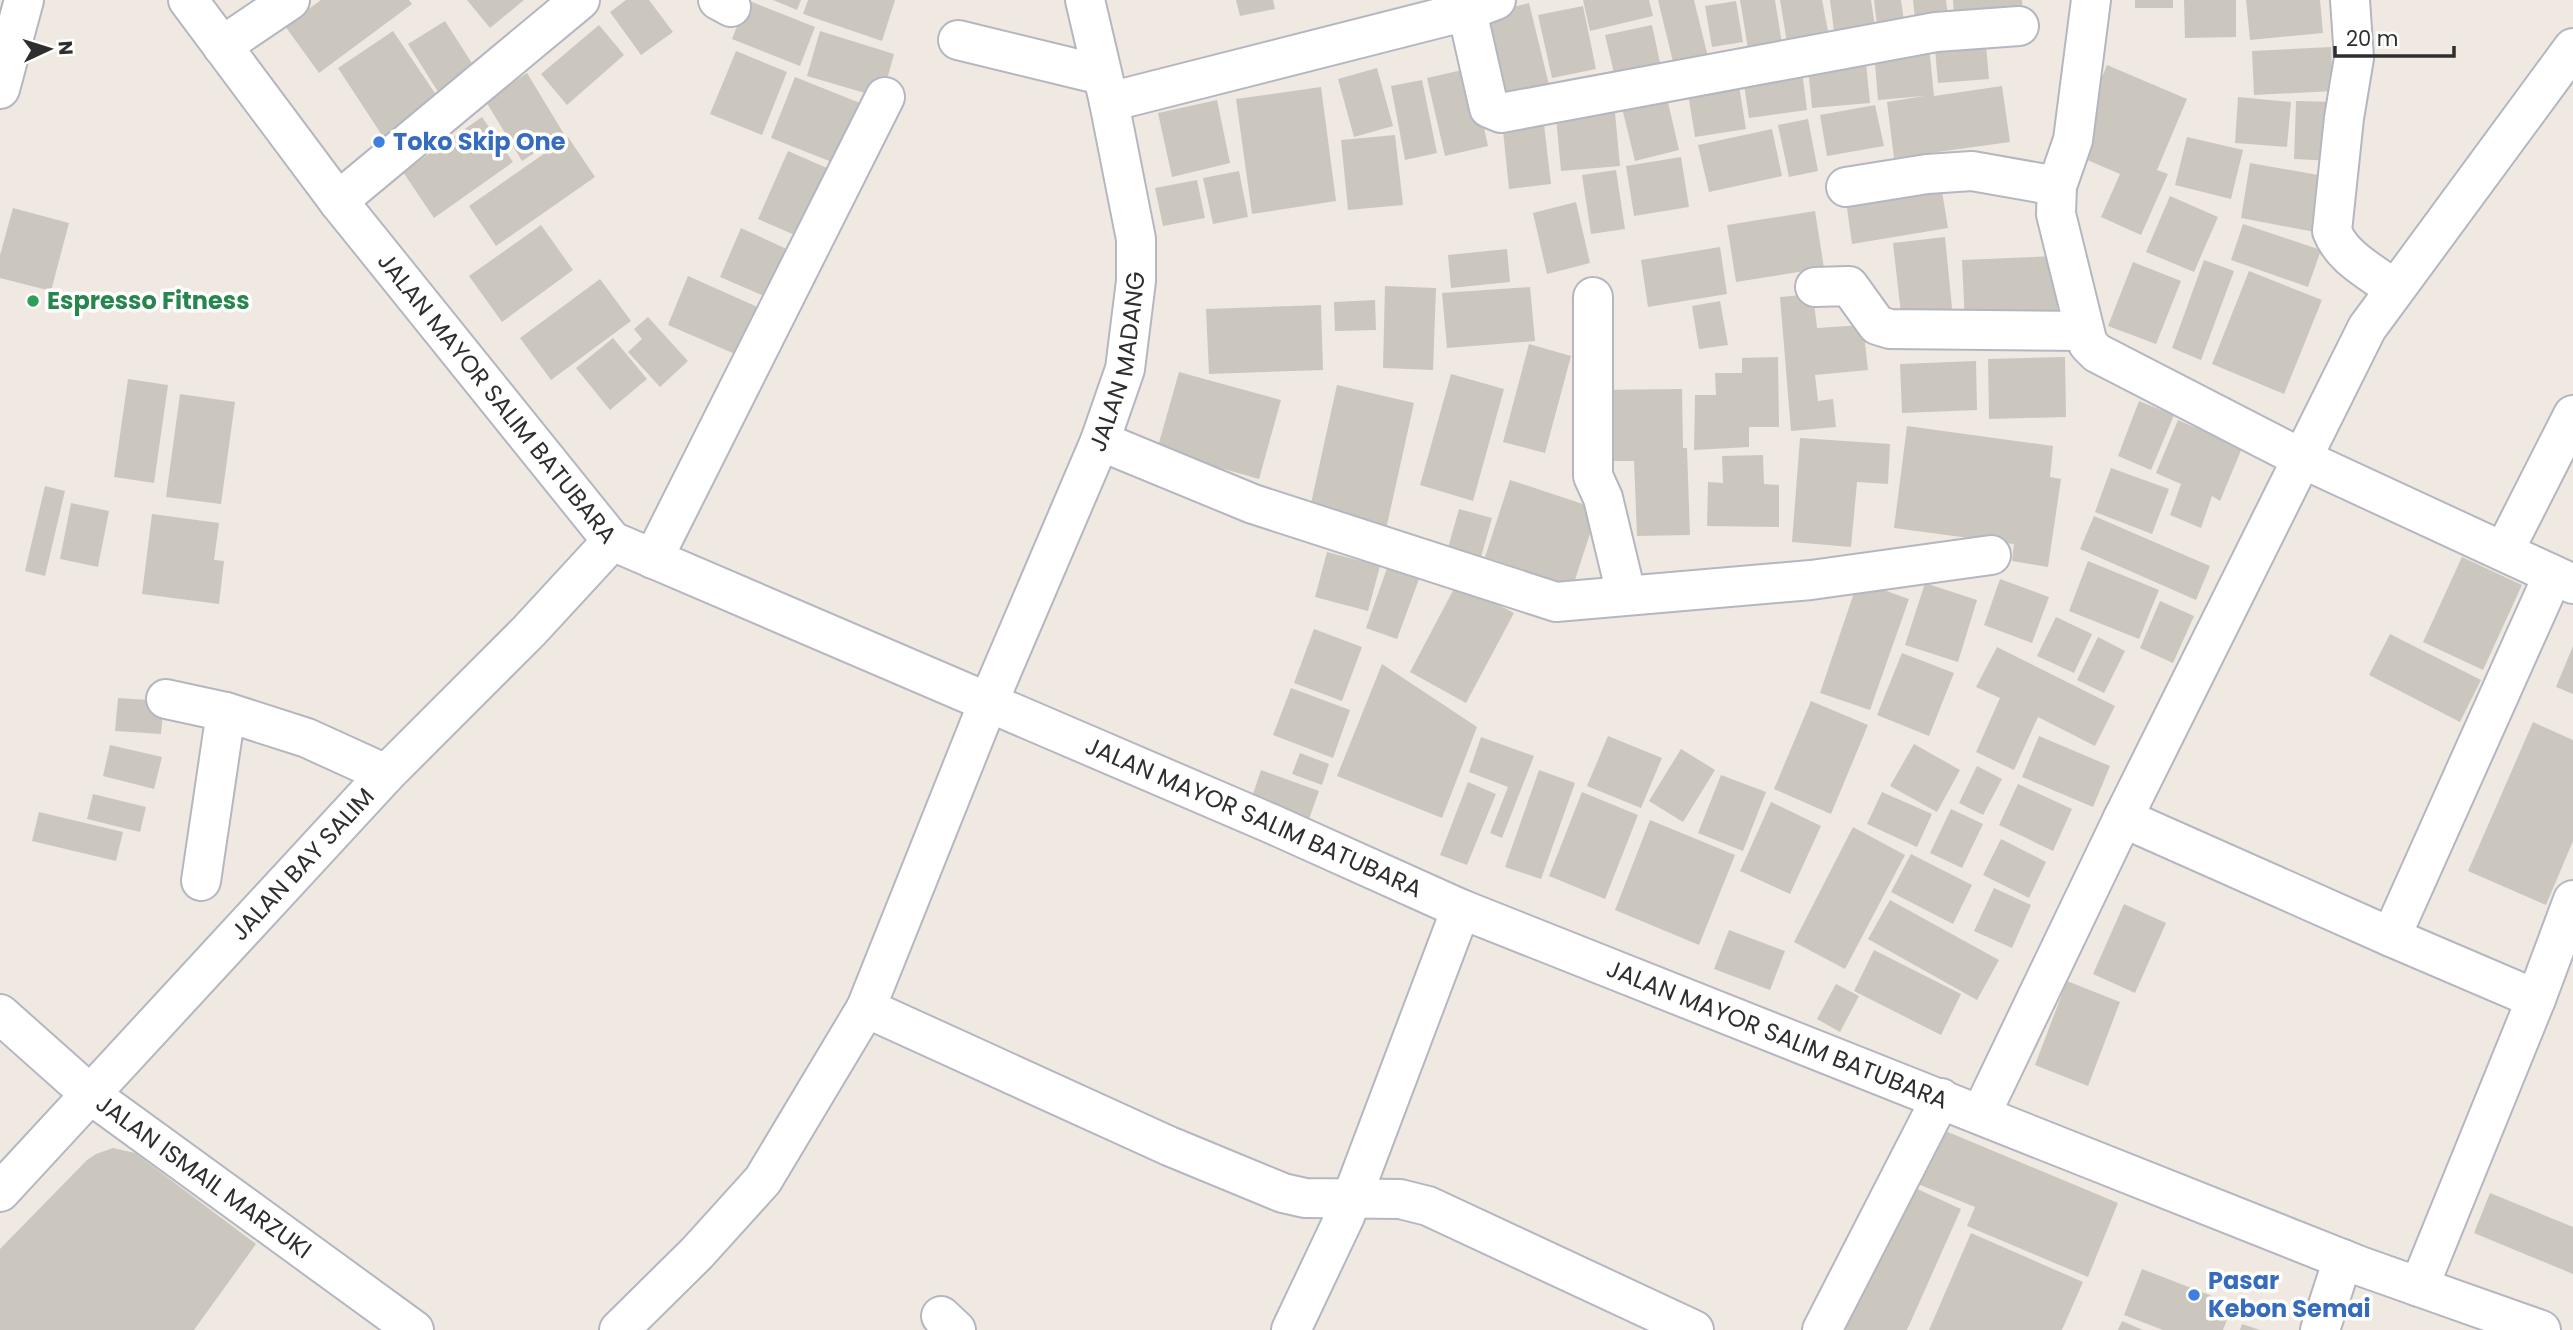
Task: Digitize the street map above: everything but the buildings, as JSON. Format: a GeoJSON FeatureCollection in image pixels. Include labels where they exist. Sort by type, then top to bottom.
{"type":"FeatureCollection","features":[{"type":"Feature","properties":{"kind":"street"},"geometry":{"type":"LineString","coordinates":[[3,72],[24,0]]}},
{"type":"Feature","properties":{"kind":"street","name":"JALAN MAYOR SALIM BATUBARA"},"geometry":{"type":"LineString","coordinates":[[188,0],[338,201],[612,541],[1272,824],[1461,909],[2343,1259],[2541,1330]]}},
{"type":"Feature","properties":{"kind":"street"},"geometry":{"type":"LineString","coordinates":[[222,46],[290,0]]}},
{"type":"Feature","properties":{"kind":"street"},"geometry":{"type":"LineString","coordinates":[[338,201],[580,0]]}},
{"type":"Feature","properties":{"kind":"street","name":"JALAN MADANG"},"geometry":{"type":"LineString","coordinates":[[620,1330],[697,1253],[763,1180],[866,1008],[988,703],[1100,440],[1125,369],[1136,281],[1136,239],[1085,0]]}},
{"type":"Feature","properties":{"kind":"street"},"geometry":{"type":"LineString","coordinates":[[2091,0],[2073,140],[2057,186],[2056,214],[2088,344],[2097,353],[2302,458],[2563,580],[2391,937]]}},
{"type":"Feature","properties":{"kind":"street"},"geometry":{"type":"LineString","coordinates":[[2350,0],[2354,58],[2344,118],[2332,231],[2337,244],[2346,253],[2394,289]]}},
{"type":"Feature","properties":{"kind":"street"},"geometry":{"type":"LineString","coordinates":[[958,40],[1105,89],[1482,6],[1489,108],[1501,113],[1936,32],[2019,26]]}},
{"type":"Feature","properties":{"kind":"street"},"geometry":{"type":"LineString","coordinates":[[1981,1114],[2123,818],[2367,328],[2573,48]]}},
{"type":"Feature","properties":{"kind":"street"},"geometry":{"type":"LineString","coordinates":[[653,559],[885,97]]}},
{"type":"Feature","properties":{"kind":"street"},"geometry":{"type":"LineString","coordinates":[[1846,187],[1927,174],[1972,171],[2057,186]]}},
{"type":"Feature","properties":{"kind":"street"},"geometry":{"type":"LineString","coordinates":[[1815,287],[1849,286],[1877,325],[1890,329],[2084,331]]}},
{"type":"Feature","properties":{"kind":"street"},"geometry":{"type":"LineString","coordinates":[[1593,297],[1593,476],[1603,498],[1626,594]]}},
{"type":"Feature","properties":{"kind":"street"},"geometry":{"type":"LineString","coordinates":[[2504,551],[2573,415]]}},
{"type":"Feature","properties":{"kind":"street"},"geometry":{"type":"LineString","coordinates":[[1100,440],[1253,504],[1556,602],[1811,580],[1992,555]]}},
{"type":"Feature","properties":{"kind":"street","name":"JALAN BAY SALIM"},"geometry":{"type":"LineString","coordinates":[[0,1192],[386,774],[529,631],[612,541]]}},
{"type":"Feature","properties":{"kind":"street"},"geometry":{"type":"LineString","coordinates":[[166,699],[226,712],[307,738],[386,774]]}},
{"type":"Feature","properties":{"kind":"street"},"geometry":{"type":"LineString","coordinates":[[201,881],[226,712]]}},
{"type":"Feature","properties":{"kind":"street"},"geometry":{"type":"LineString","coordinates":[[2123,818],[2536,999]]}},
{"type":"Feature","properties":{"kind":"street"},"geometry":{"type":"LineString","coordinates":[[2419,1287],[2536,999],[2573,900]]}},
{"type":"Feature","properties":{"kind":"street"},"geometry":{"type":"LineString","coordinates":[[1291,1330],[1345,1216],[1461,909]]}},
{"type":"Feature","properties":{"kind":"street"},"geometry":{"type":"LineString","coordinates":[[866,1008],[1169,1146],[1283,1193],[1305,1198],[1400,1199],[1428,1206],[1694,1330]]}},
{"type":"Feature","properties":{"kind":"street","name":"JALAN ISMAIL MARZUKI"},"geometry":{"type":"LineString","coordinates":[[0,1014],[91,1095],[414,1330]]}},
{"type":"Feature","properties":{"kind":"street"},"geometry":{"type":"LineString","coordinates":[[1822,1330],[1941,1098]]}},
{"type":"Feature","properties":{"kind":"street"},"geometry":{"type":"LineString","coordinates":[[2320,1330],[2343,1259]]}},
{"type":"Feature","properties":{"kind":"place","name":"Toko Skip One"},"geometry":{"type":"Point","coordinates":[379,142]}},
{"type":"Feature","properties":{"kind":"place","name":"Espresso Fitness"},"geometry":{"type":"Point","coordinates":[33,301]}},
{"type":"Feature","properties":{"kind":"place","name":"Pasar Kebon Semai"},"geometry":{"type":"Point","coordinates":[2194,1295]}}]}
